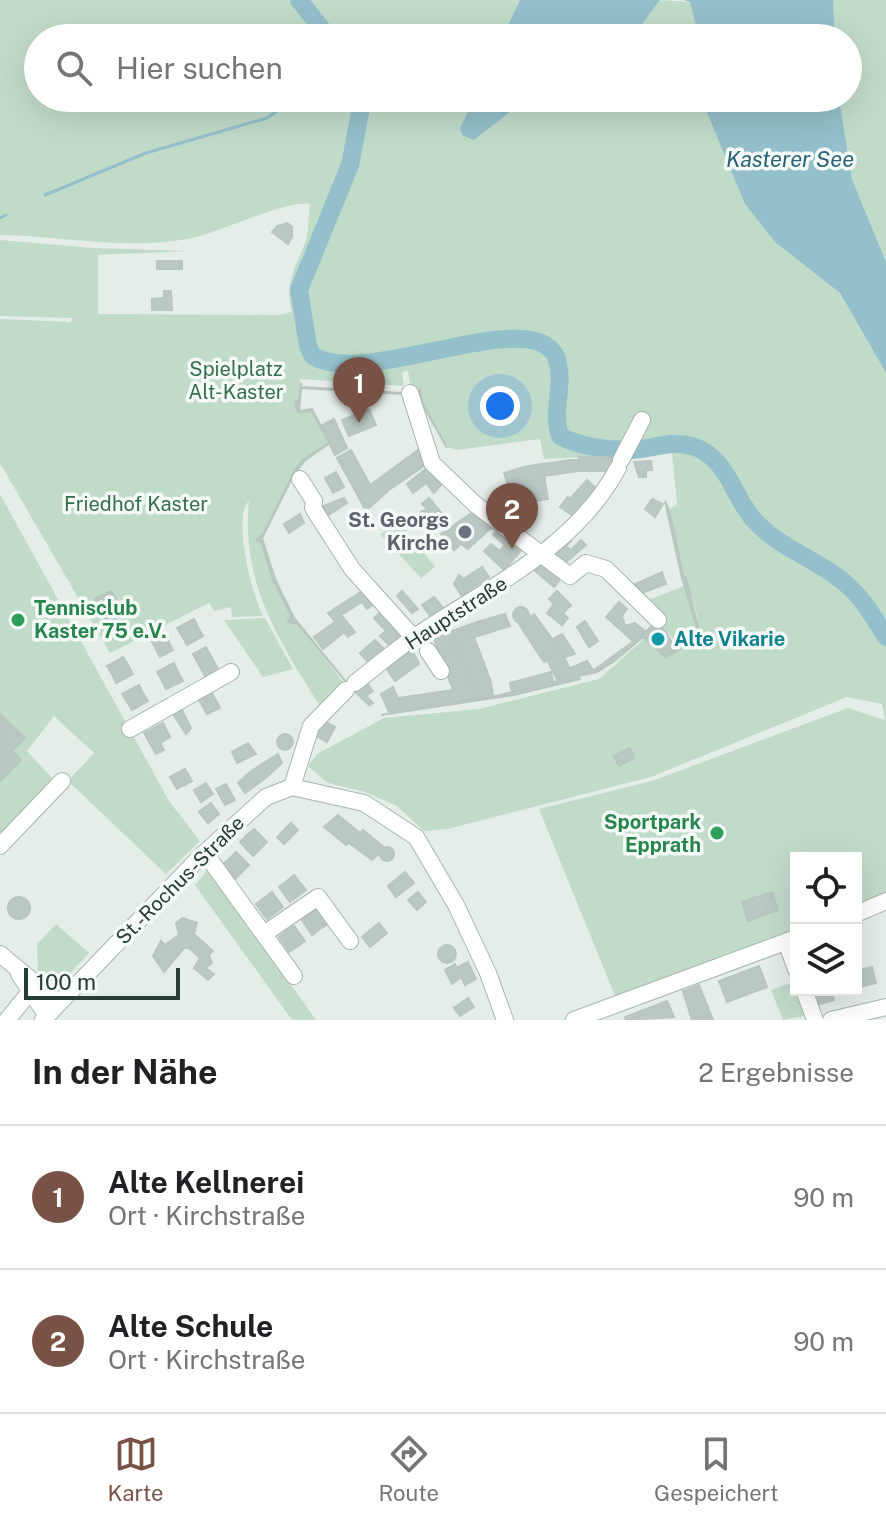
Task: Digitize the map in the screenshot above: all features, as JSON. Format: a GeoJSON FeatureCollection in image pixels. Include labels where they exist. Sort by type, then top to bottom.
{"type":"FeatureCollection","features":[{"type":"Feature","properties":{"kind":"street"},"geometry":{"type":"LineString","coordinates":[[409,391],[432,463],[476,505],[570,576],[586,563],[606,569],[658,620]]}},
{"type":"Feature","properties":{"kind":"street","name":"Hauptstraße"},"geometry":{"type":"LineString","coordinates":[[292,787],[311,726],[351,687],[421,642],[543,553],[599,497],[642,420]]}},
{"type":"Feature","properties":{"kind":"street"},"geometry":{"type":"LineString","coordinates":[[300,479],[314,501],[313,508],[352,569],[421,642],[441,671]]}},
{"type":"Feature","properties":{"kind":"street"},"geometry":{"type":"LineString","coordinates":[[130,729],[231,672]]}},
{"type":"Feature","properties":{"kind":"street"},"geometry":{"type":"LineString","coordinates":[[0,846],[62,781]]}},
{"type":"Feature","properties":{"kind":"street"},"geometry":{"type":"LineString","coordinates":[[292,787],[364,803],[416,837],[456,905],[488,973],[505,1020]]}},
{"type":"Feature","properties":{"kind":"street","name":"St.-Rochus-Straße"},"geometry":{"type":"LineString","coordinates":[[45,1018],[205,853],[266,797],[292,787]]}},
{"type":"Feature","properties":{"kind":"street"},"geometry":{"type":"LineString","coordinates":[[205,853],[294,976]]}},
{"type":"Feature","properties":{"kind":"street"},"geometry":{"type":"LineString","coordinates":[[264,934],[318,897],[350,941]]}},
{"type":"Feature","properties":{"kind":"street"},"geometry":{"type":"LineString","coordinates":[[862,911],[886,901]]}},
{"type":"Feature","properties":{"kind":"street"},"geometry":{"type":"LineString","coordinates":[[574,1020],[790,940]]}},
{"type":"Feature","properties":{"kind":"street"},"geometry":{"type":"LineString","coordinates":[[0,954],[59,1003]]}},
{"type":"Feature","properties":{"kind":"street"},"geometry":{"type":"LineString","coordinates":[[18,972],[45,1018]]}},
{"type":"Feature","properties":{"kind":"street"},"geometry":{"type":"LineString","coordinates":[[7,1020],[29,993]]}},
{"type":"Feature","properties":{"kind":"street"},"geometry":{"type":"LineString","coordinates":[[806,996],[815,1020]]}},
{"type":"Feature","properties":{"kind":"street"},"geometry":{"type":"LineString","coordinates":[[831,1020],[886,1007]]}},
{"type":"Feature","properties":{"kind":"green space"},"geometry":{"type":"Polygon","coordinates":[[[0,0],[520,0],[509,24],[24,24],[24,112],[467,112],[460,128],[474,140],[510,112],[708,112],[776,243],[840,293],[886,373],[886,896],[862,906],[862,852],[790,852],[790,933],[617,1001],[539,809],[652,781],[848,708],[885,720],[882,704],[847,697],[651,777],[447,829],[424,831],[397,806],[365,792],[328,783],[308,766],[317,754],[384,718],[479,709],[599,679],[644,639],[666,659],[696,637],[679,648],[646,601],[684,586],[695,620],[698,619],[686,575],[683,575],[670,509],[677,504],[672,453],[544,459],[540,439],[457,450],[447,447],[422,402],[420,390],[411,391],[408,371],[402,372],[404,386],[300,379],[299,400],[295,403],[298,413],[312,411],[329,443],[295,470],[264,533],[257,540],[262,543],[273,580],[291,615],[288,622],[298,624],[343,682],[322,709],[278,635],[266,611],[251,559],[249,501],[244,509],[243,538],[249,574],[263,616],[232,617],[231,607],[214,611],[209,603],[110,653],[0,463],[0,319],[71,322],[72,318],[0,316],[0,240],[94,248],[189,251],[98,255],[98,314],[278,315],[292,312],[290,285],[306,239],[310,204],[286,206],[204,235],[168,242],[120,243],[0,235],[0,0]]]}},
{"type":"Feature","properties":{"kind":"green space"},"geometry":{"type":"Polygon","coordinates":[[[660,0],[690,2],[696,24],[642,24],[660,0]]]}},
{"type":"Feature","properties":{"kind":"green space"},"geometry":{"type":"Polygon","coordinates":[[[833,0],[886,0],[886,262],[852,179],[841,112],[862,112],[862,24],[834,24],[833,0]]]}},
{"type":"Feature","properties":{"kind":"green space"},"geometry":{"type":"Polygon","coordinates":[[[0,494],[169,801],[200,841],[166,874],[68,781],[94,753],[54,716],[27,751],[57,783],[0,840],[0,494]]]}},
{"type":"Feature","properties":{"kind":"green space"},"geometry":{"type":"Polygon","coordinates":[[[400,523],[435,567],[421,578],[380,534],[400,523]]]}},
{"type":"Feature","properties":{"kind":"green space"},"geometry":{"type":"Polygon","coordinates":[[[265,618],[293,669],[263,677],[224,620],[265,618]]]}},
{"type":"Feature","properties":{"kind":"green space"},"geometry":{"type":"Polygon","coordinates":[[[209,868],[316,1020],[292,1020],[195,885],[209,868]]]}},
{"type":"Feature","properties":{"kind":"green space"},"geometry":{"type":"Polygon","coordinates":[[[56,924],[89,953],[63,981],[54,983],[38,971],[37,944],[56,924]]]}},
{"type":"Feature","properties":{"kind":"green space"},"geometry":{"type":"Polygon","coordinates":[[[790,983],[790,996],[802,996],[809,1015],[783,1020],[771,990],[790,983]]]}},
{"type":"Feature","properties":{"kind":"water"},"geometry":{"type":"Polygon","coordinates":[[[520,0],[660,0],[642,24],[509,24],[520,0]]]}},
{"type":"Feature","properties":{"kind":"water"},"geometry":{"type":"Polygon","coordinates":[[[684,0],[833,0],[834,24],[696,24],[690,2],[684,0]]]}},
{"type":"Feature","properties":{"kind":"water"},"geometry":{"type":"Polygon","coordinates":[[[467,112],[510,112],[474,140],[462,135],[460,128],[467,112]]]}},
{"type":"Feature","properties":{"kind":"water","name":"Kasterer See"},"geometry":{"type":"Polygon","coordinates":[[[707,112],[841,112],[852,179],[886,262],[886,373],[840,293],[776,243],[745,204],[707,112]]]}},
{"type":"Feature","properties":{"kind":"building"},"geometry":{"type":"Polygon","coordinates":[[[287,223],[292,227],[288,244],[272,232],[277,226],[287,223]]]}},
{"type":"Feature","properties":{"kind":"building"},"geometry":{"type":"Polygon","coordinates":[[[157,261],[182,261],[182,269],[157,269],[157,261]]]}},
{"type":"Feature","properties":{"kind":"building"},"geometry":{"type":"Polygon","coordinates":[[[164,291],[171,291],[172,310],[152,310],[152,299],[164,298],[164,291]]]}},
{"type":"Feature","properties":{"kind":"building"},"geometry":{"type":"Polygon","coordinates":[[[301,383],[301,387],[402,393],[420,390],[422,402],[447,448],[420,400],[417,392],[402,394],[301,388],[299,411],[312,409],[330,443],[305,460],[293,476],[262,538],[275,579],[294,618],[346,682],[298,624],[288,622],[291,615],[273,580],[262,543],[257,540],[264,533],[295,470],[303,460],[329,443],[312,411],[298,413],[295,402],[299,400],[301,383]]]}},
{"type":"Feature","properties":{"kind":"building"},"geometry":{"type":"Polygon","coordinates":[[[369,409],[376,425],[349,436],[342,420],[369,409]]]}},
{"type":"Feature","properties":{"kind":"building"},"geometry":{"type":"Polygon","coordinates":[[[334,419],[347,448],[335,455],[321,426],[334,419]]]}},
{"type":"Feature","properties":{"kind":"building"},"geometry":{"type":"Polygon","coordinates":[[[351,450],[370,485],[357,494],[337,458],[351,450]]]}},
{"type":"Feature","properties":{"kind":"building"},"geometry":{"type":"Polygon","coordinates":[[[418,450],[427,464],[389,490],[380,478],[418,450]]]}},
{"type":"Feature","properties":{"kind":"building"},"geometry":{"type":"Polygon","coordinates":[[[579,457],[617,460],[612,471],[580,471],[579,457]]]}},
{"type":"Feature","properties":{"kind":"building"},"geometry":{"type":"Polygon","coordinates":[[[579,459],[580,471],[544,476],[542,464],[579,459]]]}},
{"type":"Feature","properties":{"kind":"building"},"geometry":{"type":"Polygon","coordinates":[[[651,461],[652,470],[646,470],[646,477],[639,477],[634,462],[651,461]]]}},
{"type":"Feature","properties":{"kind":"building"},"geometry":{"type":"Polygon","coordinates":[[[542,464],[548,499],[530,502],[524,467],[542,464]]]}},
{"type":"Feature","properties":{"kind":"building"},"geometry":{"type":"Polygon","coordinates":[[[524,467],[528,486],[510,492],[504,473],[524,467]]]}},
{"type":"Feature","properties":{"kind":"building"},"geometry":{"type":"Polygon","coordinates":[[[427,468],[441,485],[434,493],[426,483],[413,493],[407,484],[427,468]]]}},
{"type":"Feature","properties":{"kind":"building"},"geometry":{"type":"Polygon","coordinates":[[[336,472],[344,487],[333,493],[325,478],[336,472]]]}},
{"type":"Feature","properties":{"kind":"building"},"geometry":{"type":"Polygon","coordinates":[[[380,478],[389,490],[369,508],[364,507],[357,494],[380,478]]]}},
{"type":"Feature","properties":{"kind":"building"},"geometry":{"type":"Polygon","coordinates":[[[587,480],[597,489],[580,507],[570,499],[587,480]]]}},
{"type":"Feature","properties":{"kind":"building"},"geometry":{"type":"Polygon","coordinates":[[[568,497],[580,507],[573,516],[560,507],[568,497]]]}},
{"type":"Feature","properties":{"kind":"building"},"geometry":{"type":"Polygon","coordinates":[[[344,498],[347,503],[327,516],[321,507],[344,498]]]}},
{"type":"Feature","properties":{"kind":"building"},"geometry":{"type":"Polygon","coordinates":[[[429,498],[445,517],[439,521],[422,504],[429,498]]]}},
{"type":"Feature","properties":{"kind":"building"},"geometry":{"type":"Polygon","coordinates":[[[652,499],[663,504],[655,517],[645,509],[652,499]]]}},
{"type":"Feature","properties":{"kind":"building"},"geometry":{"type":"Polygon","coordinates":[[[665,501],[700,635],[666,658],[643,637],[616,660],[597,672],[579,676],[580,679],[514,695],[381,715],[500,695],[574,677],[594,670],[642,635],[666,656],[699,634],[682,578],[665,501]]]}},
{"type":"Feature","properties":{"kind":"building"},"geometry":{"type":"Polygon","coordinates":[[[427,510],[434,513],[437,520],[434,527],[427,530],[420,527],[417,520],[420,513],[427,510]]]}},
{"type":"Feature","properties":{"kind":"building","name":"St. Georgs Kirche"},"geometry":{"type":"Polygon","coordinates":[[[476,510],[491,528],[468,549],[461,544],[454,550],[441,534],[476,510]]]}},
{"type":"Feature","properties":{"kind":"building"},"geometry":{"type":"Polygon","coordinates":[[[300,514],[304,523],[289,533],[284,524],[300,514]]]}},
{"type":"Feature","properties":{"kind":"building"},"geometry":{"type":"Polygon","coordinates":[[[501,526],[525,546],[504,570],[484,551],[491,544],[500,551],[505,545],[493,535],[501,526]]]}},
{"type":"Feature","properties":{"kind":"building"},"geometry":{"type":"Polygon","coordinates":[[[566,536],[571,541],[566,546],[571,550],[581,540],[586,545],[564,564],[550,553],[566,536]]]}},
{"type":"Feature","properties":{"kind":"building"},"geometry":{"type":"Polygon","coordinates":[[[544,559],[563,575],[554,587],[534,570],[544,559]]]}},
{"type":"Feature","properties":{"kind":"building"},"geometry":{"type":"Polygon","coordinates":[[[482,567],[489,577],[473,588],[465,578],[482,567]]]}},
{"type":"Feature","properties":{"kind":"building"},"geometry":{"type":"Polygon","coordinates":[[[662,572],[666,584],[639,594],[631,586],[662,572]]]}},
{"type":"Feature","properties":{"kind":"building"},"geometry":{"type":"Polygon","coordinates":[[[459,575],[473,588],[462,596],[454,584],[459,575]]]}},
{"type":"Feature","properties":{"kind":"building"},"geometry":{"type":"Polygon","coordinates":[[[364,590],[376,603],[367,609],[362,602],[341,615],[355,632],[348,637],[328,613],[364,590]]]}},
{"type":"Feature","properties":{"kind":"building"},"geometry":{"type":"Polygon","coordinates":[[[111,591],[128,621],[111,630],[95,599],[111,591]]]}},
{"type":"Feature","properties":{"kind":"building"},"geometry":{"type":"Polygon","coordinates":[[[402,591],[418,609],[412,613],[397,596],[402,591]]]}},
{"type":"Feature","properties":{"kind":"building"},"geometry":{"type":"Polygon","coordinates":[[[557,591],[571,605],[563,613],[549,599],[557,591]]]}},
{"type":"Feature","properties":{"kind":"building"},"geometry":{"type":"Polygon","coordinates":[[[434,597],[444,609],[432,618],[422,605],[434,597]]]}},
{"type":"Feature","properties":{"kind":"building"},"geometry":{"type":"Polygon","coordinates":[[[619,602],[627,609],[622,616],[625,626],[635,623],[645,631],[634,642],[606,617],[619,602]]]}},
{"type":"Feature","properties":{"kind":"building"},"geometry":{"type":"Polygon","coordinates":[[[554,604],[568,618],[562,625],[547,613],[554,604]]]}},
{"type":"Feature","properties":{"kind":"building"},"geometry":{"type":"Polygon","coordinates":[[[521,607],[527,609],[527,621],[521,623],[515,621],[513,615],[515,609],[521,607]]]}},
{"type":"Feature","properties":{"kind":"building"},"geometry":{"type":"Polygon","coordinates":[[[383,610],[404,634],[389,645],[380,636],[386,631],[374,618],[383,610]]]}},
{"type":"Feature","properties":{"kind":"building"},"geometry":{"type":"Polygon","coordinates":[[[505,614],[510,626],[481,635],[477,622],[505,614]]]}},
{"type":"Feature","properties":{"kind":"building"},"geometry":{"type":"Polygon","coordinates":[[[534,614],[561,651],[544,662],[519,624],[534,614]]]}},
{"type":"Feature","properties":{"kind":"building"},"geometry":{"type":"Polygon","coordinates":[[[194,619],[198,627],[182,636],[177,628],[194,619]]]}},
{"type":"Feature","properties":{"kind":"building"},"geometry":{"type":"Polygon","coordinates":[[[585,621],[598,641],[589,647],[577,627],[585,621]]]}},
{"type":"Feature","properties":{"kind":"building"},"geometry":{"type":"Polygon","coordinates":[[[335,622],[343,633],[323,649],[314,637],[335,622]]]}},
{"type":"Feature","properties":{"kind":"building"},"geometry":{"type":"Polygon","coordinates":[[[477,622],[481,635],[456,643],[452,631],[477,622]]]}},
{"type":"Feature","properties":{"kind":"building","name":"Alte Vikarie"},"geometry":{"type":"Polygon","coordinates":[[[656,622],[665,630],[675,649],[666,656],[642,635],[656,622]]]}},
{"type":"Feature","properties":{"kind":"building"},"geometry":{"type":"Polygon","coordinates":[[[198,627],[203,636],[187,645],[182,636],[198,627]]]}},
{"type":"Feature","properties":{"kind":"building"},"geometry":{"type":"Polygon","coordinates":[[[452,631],[459,651],[441,658],[434,639],[452,631]]]}},
{"type":"Feature","properties":{"kind":"building"},"geometry":{"type":"Polygon","coordinates":[[[562,634],[575,654],[565,657],[551,640],[562,634]]]}},
{"type":"Feature","properties":{"kind":"building"},"geometry":{"type":"Polygon","coordinates":[[[165,635],[173,650],[160,657],[152,642],[165,635]]]}},
{"type":"Feature","properties":{"kind":"building"},"geometry":{"type":"Polygon","coordinates":[[[474,637],[493,696],[477,699],[456,643],[474,637]]]}},
{"type":"Feature","properties":{"kind":"building"},"geometry":{"type":"Polygon","coordinates":[[[375,640],[385,650],[369,663],[360,653],[375,640]]]}},
{"type":"Feature","properties":{"kind":"building"},"geometry":{"type":"Polygon","coordinates":[[[206,647],[212,658],[199,665],[193,654],[206,647]]]}},
{"type":"Feature","properties":{"kind":"building"},"geometry":{"type":"Polygon","coordinates":[[[412,650],[419,664],[395,681],[386,668],[412,650]]]}},
{"type":"Feature","properties":{"kind":"building"},"geometry":{"type":"Polygon","coordinates":[[[459,651],[477,699],[403,710],[398,698],[453,690],[441,658],[459,651]]]}},
{"type":"Feature","properties":{"kind":"building"},"geometry":{"type":"Polygon","coordinates":[[[561,651],[574,677],[558,681],[547,660],[561,651]]]}},
{"type":"Feature","properties":{"kind":"building"},"geometry":{"type":"Polygon","coordinates":[[[123,657],[128,665],[112,674],[107,666],[123,657]]]}},
{"type":"Feature","properties":{"kind":"building"},"geometry":{"type":"Polygon","coordinates":[[[212,658],[218,669],[205,676],[199,665],[212,658]]]}},
{"type":"Feature","properties":{"kind":"building"},"geometry":{"type":"Polygon","coordinates":[[[587,661],[593,670],[574,676],[570,668],[587,661]]]}},
{"type":"Feature","properties":{"kind":"building"},"geometry":{"type":"Polygon","coordinates":[[[174,663],[178,672],[162,681],[157,672],[174,663]]]}},
{"type":"Feature","properties":{"kind":"building"},"geometry":{"type":"Polygon","coordinates":[[[128,665],[133,674],[116,683],[112,674],[128,665]]]}},
{"type":"Feature","properties":{"kind":"building"},"geometry":{"type":"Polygon","coordinates":[[[178,672],[183,681],[166,689],[162,681],[178,672]]]}},
{"type":"Feature","properties":{"kind":"building"},"geometry":{"type":"Polygon","coordinates":[[[551,672],[553,682],[512,692],[510,683],[551,672]]]}},
{"type":"Feature","properties":{"kind":"building"},"geometry":{"type":"Polygon","coordinates":[[[366,682],[373,691],[366,696],[373,703],[369,705],[355,692],[366,682]]]}},
{"type":"Feature","properties":{"kind":"building"},"geometry":{"type":"Polygon","coordinates":[[[139,685],[143,693],[127,702],[122,694],[139,685]]]}},
{"type":"Feature","properties":{"kind":"building"},"geometry":{"type":"Polygon","coordinates":[[[393,687],[403,710],[389,712],[381,694],[393,687]]]}},
{"type":"Feature","properties":{"kind":"building"},"geometry":{"type":"Polygon","coordinates":[[[143,693],[148,701],[132,710],[127,702],[143,693]]]}},
{"type":"Feature","properties":{"kind":"building"},"geometry":{"type":"Polygon","coordinates":[[[212,693],[220,708],[207,714],[199,700],[212,693]]]}},
{"type":"Feature","properties":{"kind":"building"},"geometry":{"type":"Polygon","coordinates":[[[182,710],[191,728],[186,734],[173,714],[182,710]]]}},
{"type":"Feature","properties":{"kind":"building"},"geometry":{"type":"Polygon","coordinates":[[[0,714],[25,738],[12,751],[21,760],[0,781],[0,714]]]}},
{"type":"Feature","properties":{"kind":"building"},"geometry":{"type":"Polygon","coordinates":[[[324,721],[335,727],[327,742],[316,736],[324,721]]]}},
{"type":"Feature","properties":{"kind":"building"},"geometry":{"type":"Polygon","coordinates":[[[163,723],[170,737],[160,743],[164,750],[156,754],[144,733],[163,723]]]}},
{"type":"Feature","properties":{"kind":"building"},"geometry":{"type":"Polygon","coordinates":[[[285,734],[293,742],[285,750],[277,742],[285,734]]]}},
{"type":"Feature","properties":{"kind":"building"},"geometry":{"type":"Polygon","coordinates":[[[248,743],[256,754],[237,763],[232,752],[248,743]]]}},
{"type":"Feature","properties":{"kind":"building"},"geometry":{"type":"Polygon","coordinates":[[[630,748],[634,758],[619,766],[614,756],[630,748]]]}},
{"type":"Feature","properties":{"kind":"building"},"geometry":{"type":"Polygon","coordinates":[[[278,754],[282,763],[269,775],[262,764],[278,754]]]}},
{"type":"Feature","properties":{"kind":"building"},"geometry":{"type":"Polygon","coordinates":[[[262,764],[269,775],[259,783],[250,772],[262,764]]]}},
{"type":"Feature","properties":{"kind":"building"},"geometry":{"type":"Polygon","coordinates":[[[185,769],[192,781],[177,789],[170,777],[185,769]]]}},
{"type":"Feature","properties":{"kind":"building"},"geometry":{"type":"Polygon","coordinates":[[[250,772],[259,783],[245,793],[238,783],[250,772]]]}},
{"type":"Feature","properties":{"kind":"building"},"geometry":{"type":"Polygon","coordinates":[[[206,783],[213,794],[201,802],[194,790],[206,783]]]}},
{"type":"Feature","properties":{"kind":"building"},"geometry":{"type":"Polygon","coordinates":[[[226,784],[235,800],[225,805],[216,789],[226,784]]]}},
{"type":"Feature","properties":{"kind":"building"},"geometry":{"type":"Polygon","coordinates":[[[211,803],[219,814],[208,823],[199,812],[211,803]]]}},
{"type":"Feature","properties":{"kind":"building"},"geometry":{"type":"Polygon","coordinates":[[[338,815],[360,833],[346,845],[324,827],[338,815]]]}},
{"type":"Feature","properties":{"kind":"building"},"geometry":{"type":"Polygon","coordinates":[[[291,823],[298,830],[284,844],[277,837],[291,823]]]}},
{"type":"Feature","properties":{"kind":"building"},"geometry":{"type":"Polygon","coordinates":[[[254,829],[267,842],[260,849],[247,835],[254,829]]]}},
{"type":"Feature","properties":{"kind":"building"},"geometry":{"type":"Polygon","coordinates":[[[363,830],[385,848],[372,860],[349,843],[363,830]]]}},
{"type":"Feature","properties":{"kind":"building"},"geometry":{"type":"Polygon","coordinates":[[[247,835],[260,849],[253,856],[240,842],[247,835]]]}},
{"type":"Feature","properties":{"kind":"building"},"geometry":{"type":"Polygon","coordinates":[[[387,847],[394,854],[387,861],[380,854],[387,847]]]}},
{"type":"Feature","properties":{"kind":"building"},"geometry":{"type":"Polygon","coordinates":[[[236,852],[249,865],[242,872],[229,859],[236,852]]]}},
{"type":"Feature","properties":{"kind":"building"},"geometry":{"type":"Polygon","coordinates":[[[229,859],[242,872],[235,879],[222,865],[229,859]]]}},
{"type":"Feature","properties":{"kind":"building"},"geometry":{"type":"Polygon","coordinates":[[[405,872],[414,883],[396,897],[388,886],[405,872]]]}},
{"type":"Feature","properties":{"kind":"building"},"geometry":{"type":"Polygon","coordinates":[[[294,875],[306,890],[298,896],[287,881],[294,875]]]}},
{"type":"Feature","properties":{"kind":"building"},"geometry":{"type":"Polygon","coordinates":[[[287,881],[298,896],[290,902],[279,887],[287,881]]]}},
{"type":"Feature","properties":{"kind":"building"},"geometry":{"type":"Polygon","coordinates":[[[272,892],[283,907],[275,913],[264,898],[272,892]]]}},
{"type":"Feature","properties":{"kind":"building"},"geometry":{"type":"Polygon","coordinates":[[[418,892],[426,902],[417,910],[408,900],[418,892]]]}},
{"type":"Feature","properties":{"kind":"building"},"geometry":{"type":"Polygon","coordinates":[[[772,892],[778,910],[769,913],[763,895],[772,892]]]}},
{"type":"Feature","properties":{"kind":"building"},"geometry":{"type":"Polygon","coordinates":[[[763,895],[769,913],[756,918],[750,899],[763,895]]]}},
{"type":"Feature","properties":{"kind":"building"},"geometry":{"type":"Polygon","coordinates":[[[19,897],[27,900],[30,908],[27,916],[19,919],[11,916],[8,908],[11,900],[19,897]]]}},
{"type":"Feature","properties":{"kind":"building"},"geometry":{"type":"Polygon","coordinates":[[[264,898],[275,913],[267,919],[256,904],[264,898]]]}},
{"type":"Feature","properties":{"kind":"building"},"geometry":{"type":"Polygon","coordinates":[[[750,899],[756,918],[748,921],[742,902],[750,899]]]}},
{"type":"Feature","properties":{"kind":"building"},"geometry":{"type":"Polygon","coordinates":[[[317,908],[328,924],[320,929],[310,914],[317,908]]]}},
{"type":"Feature","properties":{"kind":"building"},"geometry":{"type":"Polygon","coordinates":[[[310,914],[320,929],[312,935],[302,920],[310,914]]]}},
{"type":"Feature","properties":{"kind":"building"},"geometry":{"type":"Polygon","coordinates":[[[182,918],[197,923],[194,934],[213,951],[209,955],[212,963],[206,968],[214,974],[208,980],[194,968],[200,958],[189,948],[184,948],[164,972],[153,956],[161,941],[165,945],[179,935],[176,923],[182,918]]]}},
{"type":"Feature","properties":{"kind":"building"},"geometry":{"type":"Polygon","coordinates":[[[379,923],[387,933],[370,947],[362,937],[379,923]]]}},
{"type":"Feature","properties":{"kind":"building"},"geometry":{"type":"Polygon","coordinates":[[[294,926],[305,941],[297,947],[286,931],[294,926]]]}},
{"type":"Feature","properties":{"kind":"building"},"geometry":{"type":"Polygon","coordinates":[[[286,931],[297,947],[289,952],[279,937],[286,931]]]}},
{"type":"Feature","properties":{"kind":"building"},"geometry":{"type":"Polygon","coordinates":[[[447,945],[456,954],[447,963],[438,954],[447,945]]]}},
{"type":"Feature","properties":{"kind":"building"},"geometry":{"type":"Polygon","coordinates":[[[468,962],[476,979],[465,985],[457,968],[468,962]]]}},
{"type":"Feature","properties":{"kind":"building"},"geometry":{"type":"Polygon","coordinates":[[[455,964],[461,977],[452,984],[445,970],[455,964]]]}},
{"type":"Feature","properties":{"kind":"building"},"geometry":{"type":"Polygon","coordinates":[[[759,966],[767,987],[727,1002],[719,981],[759,966]]]}},
{"type":"Feature","properties":{"kind":"building"},"geometry":{"type":"Polygon","coordinates":[[[872,967],[876,983],[862,986],[862,970],[872,967]]]}},
{"type":"Feature","properties":{"kind":"building"},"geometry":{"type":"Polygon","coordinates":[[[699,985],[713,1020],[692,1020],[683,991],[699,985]]]}},
{"type":"Feature","properties":{"kind":"building"},"geometry":{"type":"Polygon","coordinates":[[[814,996],[833,996],[834,1000],[816,1005],[814,996]]]}},
{"type":"Feature","properties":{"kind":"building"},"geometry":{"type":"Polygon","coordinates":[[[468,998],[474,1007],[460,1016],[454,1008],[468,998]]]}},
{"type":"Feature","properties":{"kind":"building"},"geometry":{"type":"Polygon","coordinates":[[[667,1001],[674,1017],[626,1020],[625,1017],[667,1001]]]}},
{"type":"Feature","properties":{"kind":"waterway"},"geometry":{"type":"LineString","coordinates":[[299,0],[318,24]]}},
{"type":"Feature","properties":{"kind":"waterway"},"geometry":{"type":"LineString","coordinates":[[45,195],[146,153],[267,118],[275,112]]}},
{"type":"Feature","properties":{"kind":"waterway"},"geometry":{"type":"LineString","coordinates":[[360,112],[350,165],[299,290],[308,346],[313,356],[338,363],[370,362],[483,342],[516,339],[541,343],[556,357],[559,367],[557,416],[560,436],[604,448],[632,450],[676,444],[704,451],[721,468],[754,520],[775,539],[845,583],[863,602],[886,637]]}},
{"type":"Feature","properties":{"kind":"waterway"},"geometry":{"type":"LineString","coordinates":[[0,218],[6,215]]}},
{"type":"Feature","properties":{"kind":"place","name":"Alte Kellnerei"},"geometry":{"type":"Point","coordinates":[359,423]}},
{"type":"Feature","properties":{"kind":"place","name":"St. Georgs Kirche"},"geometry":{"type":"Point","coordinates":[465,532]}},
{"type":"Feature","properties":{"kind":"place","name":"Alte Schule"},"geometry":{"type":"Point","coordinates":[512,549]}},
{"type":"Feature","properties":{"kind":"place","name":"Tennisclub Kaster 75 e.V."},"geometry":{"type":"Point","coordinates":[18,620]}},
{"type":"Feature","properties":{"kind":"place","name":"Alte Vikarie"},"geometry":{"type":"Point","coordinates":[658,639]}},
{"type":"Feature","properties":{"kind":"place","name":"Sportpark Epprath"},"geometry":{"type":"Point","coordinates":[717,833]}},
{"type":"Feature","properties":{"kind":"park label","name":"Spielplatz Alt-Kaster"},"geometry":{"type":"Point","coordinates":[236,380]}},
{"type":"Feature","properties":{"kind":"park label","name":"Friedhof Kaster"},"geometry":{"type":"Point","coordinates":[136,504]}}]}
